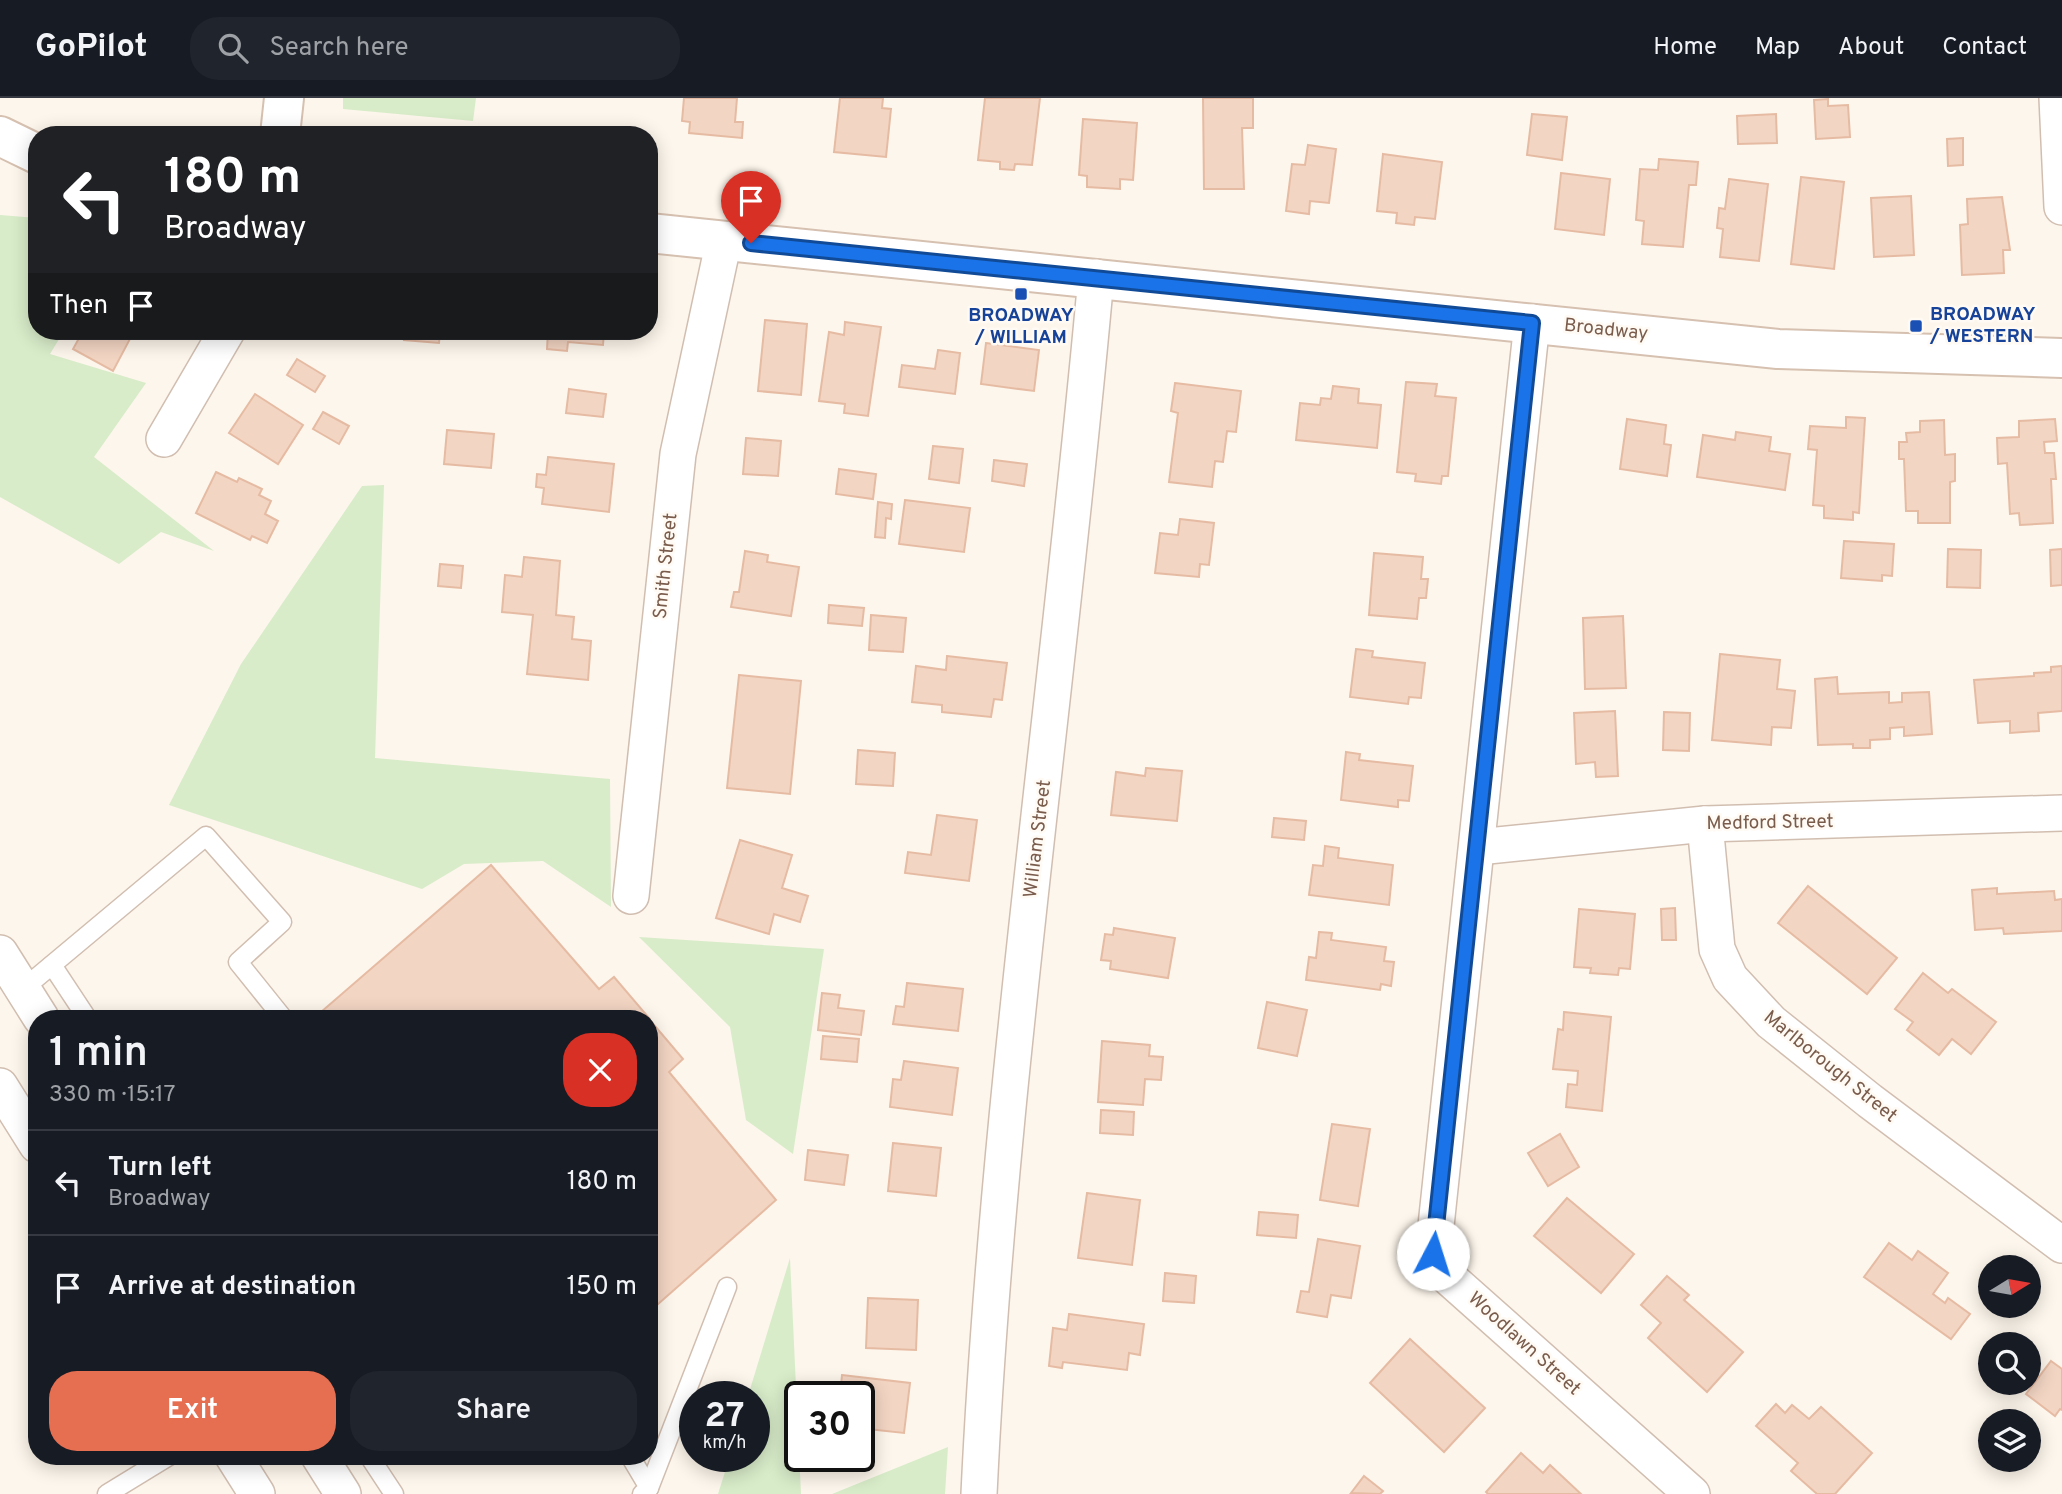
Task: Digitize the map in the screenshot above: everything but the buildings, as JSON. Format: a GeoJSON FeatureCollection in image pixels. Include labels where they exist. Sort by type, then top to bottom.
{"type":"FeatureCollection","features":[{"type":"Feature","properties":{"kind":"main road"},"geometry":{"type":"LineString","coordinates":[[281,126],[284,98]]}},
{"type":"Feature","properties":{"kind":"main road"},"geometry":{"type":"LineString","coordinates":[[0,136],[28,150]]}},
{"type":"Feature","properties":{"kind":"main road"},"geometry":{"type":"LineString","coordinates":[[0,164],[28,166]]}},
{"type":"Feature","properties":{"kind":"main road","name":"Broadway"},"geometry":{"type":"LineString","coordinates":[[658,234],[1778,349],[2062,358]]}},
{"type":"Feature","properties":{"kind":"street"},"geometry":{"type":"LineString","coordinates":[[2057,98],[2062,206]]}},
{"type":"Feature","properties":{"kind":"street","name":"Smith Street"},"geometry":{"type":"LineString","coordinates":[[631,896],[678,454],[724,240]]}},
{"type":"Feature","properties":{"kind":"street","name":"William Street"},"geometry":{"type":"LineString","coordinates":[[979,1494],[983,1400],[1009,1085],[1049,752],[1096,277]]}},
{"type":"Feature","properties":{"kind":"street","name":"Woodlawn Street"},"geometry":{"type":"LineString","coordinates":[[1532,323],[1433,1254],[1447,1276],[1692,1494]]}},
{"type":"Feature","properties":{"kind":"street"},"geometry":{"type":"LineString","coordinates":[[164,439],[222,340]]}},
{"type":"Feature","properties":{"kind":"street","name":"Medford Street"},"geometry":{"type":"LineString","coordinates":[[1478,847],[1705,824],[2062,813]]}},
{"type":"Feature","properties":{"kind":"street","name":"Marlborough Street"},"geometry":{"type":"LineString","coordinates":[[1705,824],[1717,949],[1730,978],[1790,1037],[2062,1245]]}},
{"type":"Feature","properties":{"kind":"street"},"geometry":{"type":"LineString","coordinates":[[0,953],[36,1010]]}},
{"type":"Feature","properties":{"kind":"street"},"geometry":{"type":"LineString","coordinates":[[0,1086],[28,1131]]}},
{"type":"Feature","properties":{"kind":"street"},"geometry":{"type":"LineString","coordinates":[[239,1465],[257,1494]]}},
{"type":"Feature","properties":{"kind":"street"},"geometry":{"type":"LineString","coordinates":[[324,1465],[343,1494]]}},
{"type":"Feature","properties":{"kind":"lane"},"geometry":{"type":"LineString","coordinates":[[23,989],[206,836],[282,922],[238,962],[277,1010]]}},
{"type":"Feature","properties":{"kind":"lane"},"geometry":{"type":"LineString","coordinates":[[52,964],[82,1010]]}},
{"type":"Feature","properties":{"kind":"lane"},"geometry":{"type":"LineString","coordinates":[[658,1459],[727,1287]]}},
{"type":"Feature","properties":{"kind":"lane"},"geometry":{"type":"LineString","coordinates":[[107,1494],[154,1465]]}},
{"type":"Feature","properties":{"kind":"lane"},"geometry":{"type":"LineString","coordinates":[[375,1465],[394,1494]]}},
{"type":"Feature","properties":{"kind":"lane"},"geometry":{"type":"LineString","coordinates":[[634,1465],[645,1491]]}},
{"type":"Feature","properties":{"kind":"lane"},"geometry":{"type":"LineString","coordinates":[[645,1491],[655,1465]]}},
{"type":"Feature","properties":{"kind":"green space"},"geometry":{"type":"Polygon","coordinates":[[[343,98],[476,98],[473,121],[343,109],[343,98]]]}},
{"type":"Feature","properties":{"kind":"green space"},"geometry":{"type":"Polygon","coordinates":[[[0,215],[28,217],[28,340],[59,340],[50,354],[146,383],[94,457],[214,551],[161,532],[119,564],[0,497],[0,215]]]}},
{"type":"Feature","properties":{"kind":"green space"},"geometry":{"type":"Polygon","coordinates":[[[384,485],[375,758],[610,779],[611,907],[543,861],[464,864],[422,889],[169,805],[241,664],[362,486],[384,485]]]}},
{"type":"Feature","properties":{"kind":"green space"},"geometry":{"type":"Polygon","coordinates":[[[639,937],[824,949],[793,1154],[746,1120],[730,1027],[639,937]]]}},
{"type":"Feature","properties":{"kind":"green space"},"geometry":{"type":"Polygon","coordinates":[[[790,1258],[796,1381],[784,1381],[784,1472],[800,1472],[801,1494],[718,1494],[725,1472],[770,1472],[770,1381],[753,1381],[790,1258]]]}},
{"type":"Feature","properties":{"kind":"green space"},"geometry":{"type":"Polygon","coordinates":[[[948,1447],[945,1494],[832,1494],[948,1447]]]}},
{"type":"Feature","properties":{"kind":"place","name":"BROADWAY / WILLIAM"},"geometry":{"type":"Point","coordinates":[1021,294]}},
{"type":"Feature","properties":{"kind":"place","name":"BROADWAY / WESTERN"},"geometry":{"type":"Point","coordinates":[1916,326]}},
{"type":"Feature","properties":{"kind":"route"},"geometry":{"type":"LineString","coordinates":[[751,243],[1532,323],[1433,1254]]}}]}
